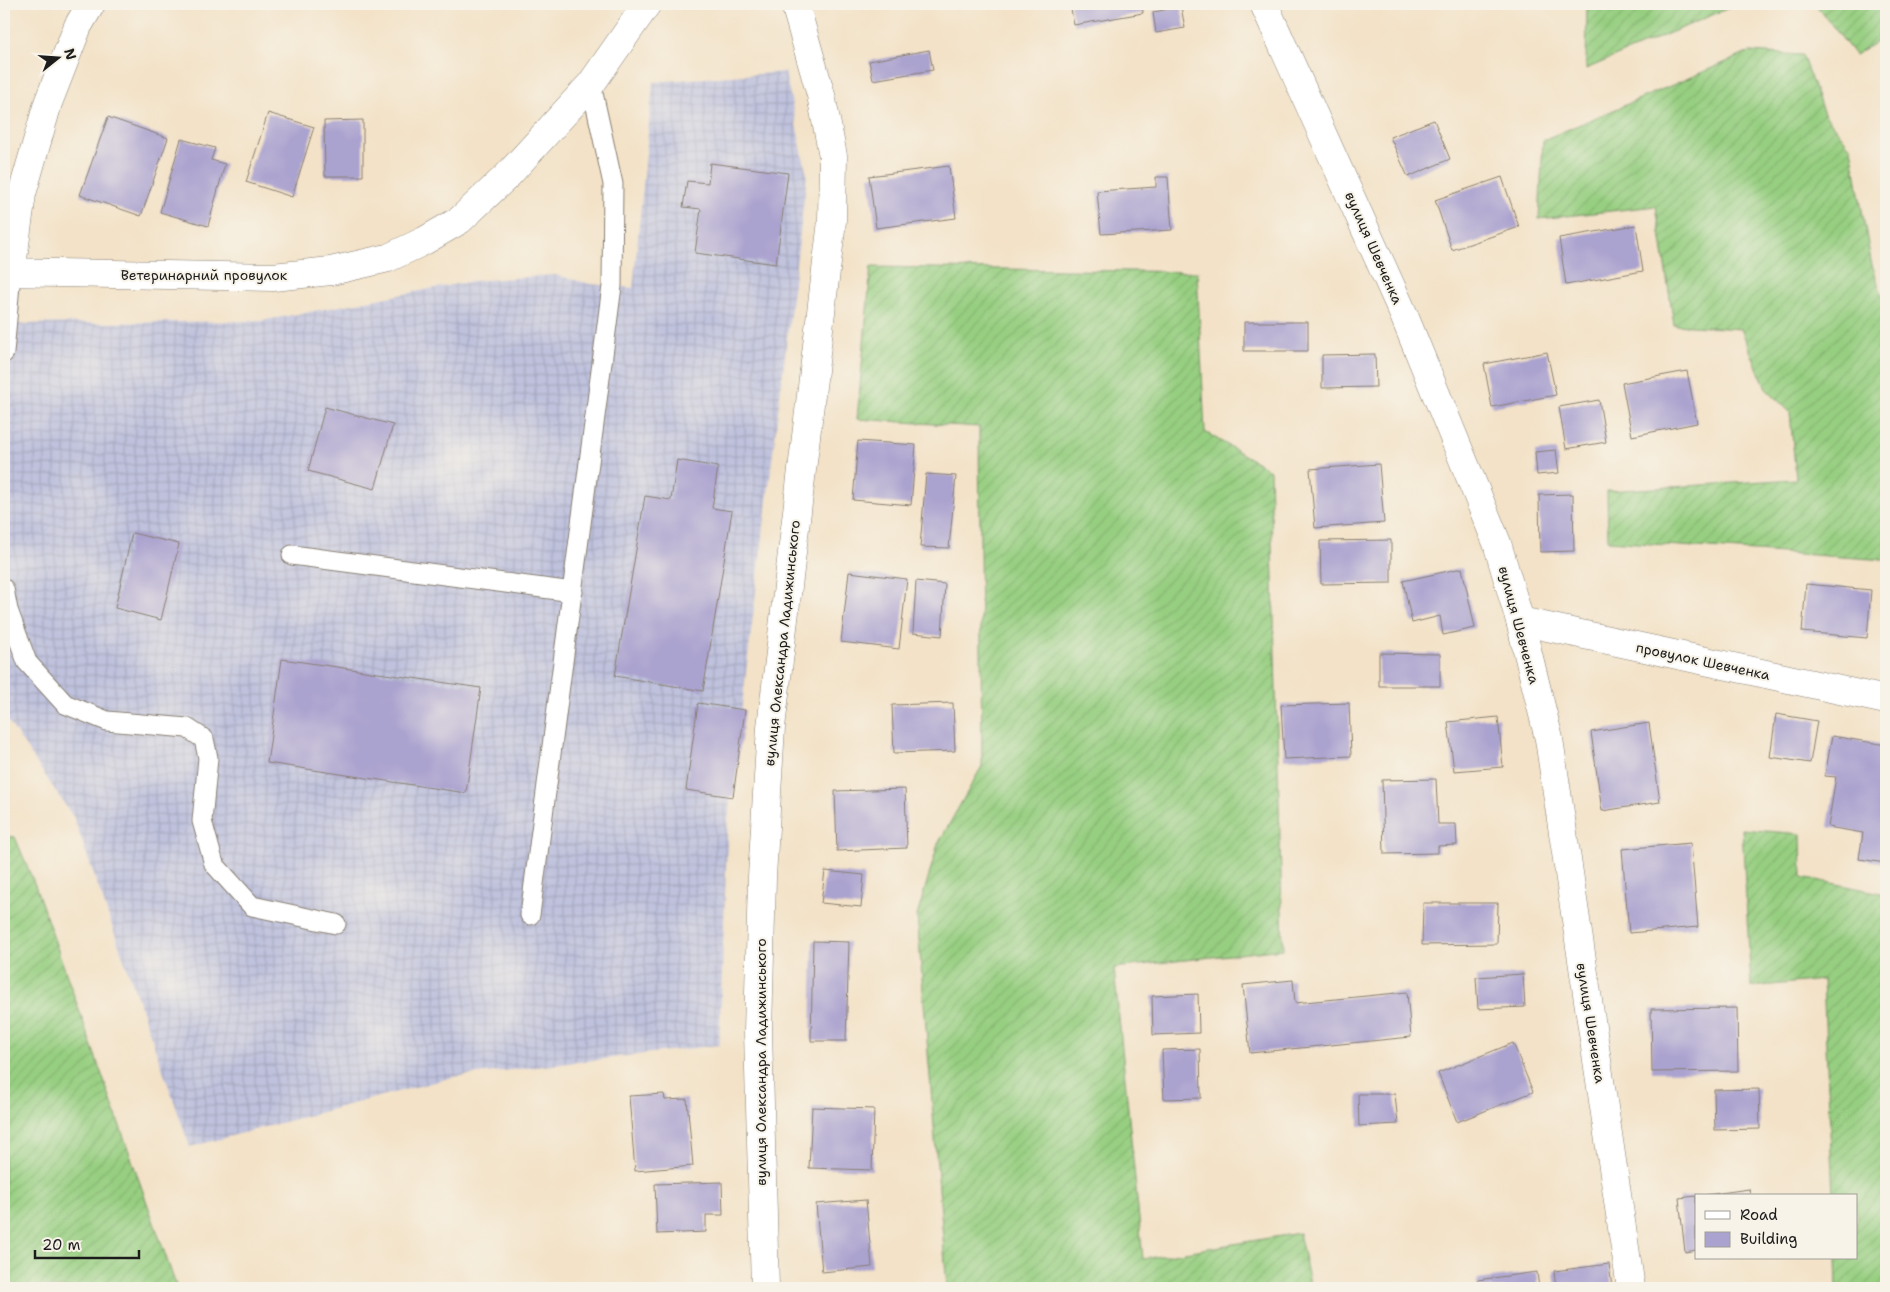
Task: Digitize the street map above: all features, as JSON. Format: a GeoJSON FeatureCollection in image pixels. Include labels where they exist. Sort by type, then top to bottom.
{"type":"FeatureCollection","features":[{"type":"Feature","properties":{"kind":"street"},"geometry":{"type":"LineString","coordinates":[[7,273],[22,194],[46,112],[78,26],[91,4]]}},
{"type":"Feature","properties":{"kind":"street","name":"Ветеринарний провулок"},"geometry":{"type":"LineString","coordinates":[[7,273],[273,277],[331,271],[388,258],[424,241],[460,220],[508,175],[591,84],[647,4]]}},
{"type":"Feature","properties":{"kind":"street","name":"вулиця Олександра Ладижинського"},"geometry":{"type":"LineString","coordinates":[[765,1288],[758,1032],[764,848],[771,727],[832,221],[833,156],[821,95],[795,4]]}},
{"type":"Feature","properties":{"kind":"street","name":"вулиця Шевченка"},"geometry":{"type":"LineString","coordinates":[[1264,4],[1403,313],[1497,543],[1520,621],[1548,739],[1631,1288]]}},
{"type":"Feature","properties":{"kind":"street","name":"провулок Шевченка"},"geometry":{"type":"LineString","coordinates":[[1520,621],[1886,700]]}},
{"type":"Feature","properties":{"kind":"lane"},"geometry":{"type":"LineString","coordinates":[[530,915],[612,286],[613,184],[591,84]]}},
{"type":"Feature","properties":{"kind":"lane"},"geometry":{"type":"LineString","coordinates":[[4,353],[7,273]]}},
{"type":"Feature","properties":{"kind":"lane"},"geometry":{"type":"LineString","coordinates":[[292,555],[572,592]]}},
{"type":"Feature","properties":{"kind":"lane"},"geometry":{"type":"LineString","coordinates":[[4,589],[8,610],[27,662],[65,704],[107,722],[187,728],[204,739],[208,758],[202,821],[214,864],[252,906],[336,924]]}},
{"type":"Feature","properties":{"kind":"shaded area"},"geometry":{"type":"Polygon","coordinates":[[[785,72],[807,175],[728,820],[719,1045],[453,1077],[190,1147],[74,818],[4,715],[4,324],[261,321],[473,281],[555,275],[591,284],[633,288],[653,82],[785,72]]]}},
{"type":"Feature","properties":{"kind":"green space"},"geometry":{"type":"Polygon","coordinates":[[[1587,4],[1738,4],[1586,69],[1587,4]]]}},
{"type":"Feature","properties":{"kind":"green space"},"geometry":{"type":"Polygon","coordinates":[[[1803,4],[1886,4],[1886,36],[1855,55],[1817,6],[1803,4]]]}},
{"type":"Feature","properties":{"kind":"green space"},"geometry":{"type":"Polygon","coordinates":[[[1750,52],[1802,55],[1824,114],[1851,148],[1871,261],[1886,309],[1886,560],[1608,541],[1607,491],[1796,479],[1790,412],[1766,389],[1741,329],[1674,325],[1656,206],[1539,219],[1543,140],[1750,52]]]}},
{"type":"Feature","properties":{"kind":"green space"},"geometry":{"type":"Polygon","coordinates":[[[871,267],[1197,272],[1205,432],[1270,470],[1283,949],[1114,968],[1143,1259],[1299,1233],[1311,1288],[947,1288],[917,916],[938,844],[982,766],[979,427],[857,419],[871,267]]]}},
{"type":"Feature","properties":{"kind":"green space"},"geometry":{"type":"Polygon","coordinates":[[[1742,829],[1801,834],[1802,877],[1886,894],[1886,1288],[1837,1288],[1836,1260],[1858,1260],[1858,1194],[1833,1194],[1823,980],[1751,987],[1742,829]]]}},
{"type":"Feature","properties":{"kind":"green space"},"geometry":{"type":"Polygon","coordinates":[[[4,836],[15,837],[35,885],[177,1288],[4,1288],[4,836]]]}},
{"type":"Feature","properties":{"kind":"building"},"geometry":{"type":"Polygon","coordinates":[[[1070,4],[1142,4],[1143,13],[1074,25],[1070,4]]]}},
{"type":"Feature","properties":{"kind":"building"},"geometry":{"type":"Polygon","coordinates":[[[1181,7],[1185,28],[1156,33],[1153,12],[1181,7]]]}},
{"type":"Feature","properties":{"kind":"building"},"geometry":{"type":"Polygon","coordinates":[[[929,50],[933,70],[873,80],[869,61],[929,50]]]}},
{"type":"Feature","properties":{"kind":"building"},"geometry":{"type":"Polygon","coordinates":[[[268,113],[314,127],[292,197],[246,182],[268,113]]]}},
{"type":"Feature","properties":{"kind":"building"},"geometry":{"type":"Polygon","coordinates":[[[108,117],[168,138],[141,216],[80,195],[108,117]]]}},
{"type":"Feature","properties":{"kind":"building"},"geometry":{"type":"Polygon","coordinates":[[[363,120],[363,176],[325,176],[324,121],[363,120]]]}},
{"type":"Feature","properties":{"kind":"building"},"geometry":{"type":"Polygon","coordinates":[[[1434,120],[1450,159],[1408,177],[1390,137],[1434,120]]]}},
{"type":"Feature","properties":{"kind":"building"},"geometry":{"type":"Polygon","coordinates":[[[181,139],[215,148],[211,160],[225,164],[208,226],[160,212],[181,139]]]}},
{"type":"Feature","properties":{"kind":"building"},"geometry":{"type":"Polygon","coordinates":[[[710,163],[788,173],[776,264],[695,253],[701,209],[683,207],[687,181],[708,183],[710,163]]]}},
{"type":"Feature","properties":{"kind":"building"},"geometry":{"type":"Polygon","coordinates":[[[949,166],[956,218],[876,228],[869,176],[949,166]]]}},
{"type":"Feature","properties":{"kind":"building"},"geometry":{"type":"Polygon","coordinates":[[[1156,177],[1168,177],[1172,230],[1101,234],[1097,191],[1156,187],[1156,177]]]}},
{"type":"Feature","properties":{"kind":"building"},"geometry":{"type":"Polygon","coordinates":[[[1502,177],[1519,227],[1452,250],[1435,200],[1502,177]]]}},
{"type":"Feature","properties":{"kind":"building"},"geometry":{"type":"Polygon","coordinates":[[[1636,225],[1643,271],[1566,285],[1559,238],[1636,225]]]}},
{"type":"Feature","properties":{"kind":"building"},"geometry":{"type":"Polygon","coordinates":[[[1244,322],[1308,322],[1308,351],[1244,351],[1244,322]]]}},
{"type":"Feature","properties":{"kind":"building"},"geometry":{"type":"Polygon","coordinates":[[[1547,352],[1556,395],[1492,407],[1484,364],[1547,352]]]}},
{"type":"Feature","properties":{"kind":"building"},"geometry":{"type":"Polygon","coordinates":[[[1375,354],[1376,387],[1322,388],[1322,355],[1375,354]]]}},
{"type":"Feature","properties":{"kind":"building"},"geometry":{"type":"Polygon","coordinates":[[[1687,371],[1697,423],[1632,436],[1622,383],[1687,371]]]}},
{"type":"Feature","properties":{"kind":"building"},"geometry":{"type":"Polygon","coordinates":[[[1599,400],[1606,442],[1566,449],[1559,407],[1599,400]]]}},
{"type":"Feature","properties":{"kind":"building"},"geometry":{"type":"Polygon","coordinates":[[[325,407],[393,425],[375,489],[308,471],[325,407]]]}},
{"type":"Feature","properties":{"kind":"building"},"geometry":{"type":"Polygon","coordinates":[[[858,441],[916,445],[911,505],[853,500],[858,441]]]}},
{"type":"Feature","properties":{"kind":"building"},"geometry":{"type":"Polygon","coordinates":[[[1556,450],[1559,473],[1537,475],[1535,452],[1556,450]]]}},
{"type":"Feature","properties":{"kind":"building"},"geometry":{"type":"Polygon","coordinates":[[[677,460],[718,467],[712,508],[732,511],[703,691],[615,676],[645,496],[671,500],[677,460]]]}},
{"type":"Feature","properties":{"kind":"building"},"geometry":{"type":"Polygon","coordinates":[[[1379,464],[1384,523],[1315,528],[1310,469],[1379,464]]]}},
{"type":"Feature","properties":{"kind":"building"},"geometry":{"type":"Polygon","coordinates":[[[926,474],[956,476],[949,548],[920,547],[926,474]]]}},
{"type":"Feature","properties":{"kind":"building"},"geometry":{"type":"Polygon","coordinates":[[[1573,494],[1574,551],[1540,552],[1539,495],[1573,494]]]}},
{"type":"Feature","properties":{"kind":"building"},"geometry":{"type":"Polygon","coordinates":[[[132,533],[179,544],[161,620],[115,608],[132,533]]]}},
{"type":"Feature","properties":{"kind":"building"},"geometry":{"type":"Polygon","coordinates":[[[1391,540],[1391,583],[1321,584],[1320,541],[1391,540]]]}},
{"type":"Feature","properties":{"kind":"building"},"geometry":{"type":"Polygon","coordinates":[[[1462,568],[1475,628],[1443,635],[1440,616],[1412,623],[1403,581],[1462,568]]]}},
{"type":"Feature","properties":{"kind":"building"},"geometry":{"type":"Polygon","coordinates":[[[849,572],[907,579],[899,649],[841,642],[849,572]]]}},
{"type":"Feature","properties":{"kind":"building"},"geometry":{"type":"Polygon","coordinates":[[[916,581],[945,584],[942,636],[913,633],[916,581]]]}},
{"type":"Feature","properties":{"kind":"building"},"geometry":{"type":"Polygon","coordinates":[[[1806,584],[1871,590],[1867,638],[1802,632],[1806,584]]]}},
{"type":"Feature","properties":{"kind":"building"},"geometry":{"type":"Polygon","coordinates":[[[1379,653],[1440,654],[1440,686],[1379,686],[1379,653]]]}},
{"type":"Feature","properties":{"kind":"building"},"geometry":{"type":"Polygon","coordinates":[[[282,659],[481,688],[466,793],[267,763],[282,659]]]}},
{"type":"Feature","properties":{"kind":"building"},"geometry":{"type":"Polygon","coordinates":[[[698,703],[745,710],[733,797],[686,790],[698,703]]]}},
{"type":"Feature","properties":{"kind":"building"},"geometry":{"type":"Polygon","coordinates":[[[953,703],[955,751],[894,753],[892,705],[953,703]]]}},
{"type":"Feature","properties":{"kind":"building"},"geometry":{"type":"Polygon","coordinates":[[[1349,703],[1351,756],[1284,759],[1281,705],[1349,703]]]}},
{"type":"Feature","properties":{"kind":"building"},"geometry":{"type":"Polygon","coordinates":[[[1776,714],[1817,721],[1810,763],[1770,757],[1776,714]]]}},
{"type":"Feature","properties":{"kind":"building"},"geometry":{"type":"Polygon","coordinates":[[[1498,717],[1503,767],[1454,771],[1448,722],[1498,717]]]}},
{"type":"Feature","properties":{"kind":"building"},"geometry":{"type":"Polygon","coordinates":[[[1649,723],[1660,802],[1602,811],[1591,732],[1649,723]]]}},
{"type":"Feature","properties":{"kind":"building"},"geometry":{"type":"Polygon","coordinates":[[[1832,736],[1886,745],[1886,768],[1881,800],[1886,800],[1886,863],[1859,859],[1863,833],[1828,827],[1836,777],[1825,776],[1832,736]]]}},
{"type":"Feature","properties":{"kind":"building"},"geometry":{"type":"Polygon","coordinates":[[[1436,779],[1438,824],[1456,824],[1457,845],[1438,846],[1438,853],[1384,854],[1382,780],[1436,779]]]}},
{"type":"Feature","properties":{"kind":"building"},"geometry":{"type":"Polygon","coordinates":[[[905,789],[907,848],[837,851],[835,791],[905,789]]]}},
{"type":"Feature","properties":{"kind":"building"},"geometry":{"type":"Polygon","coordinates":[[[1691,843],[1698,927],[1629,933],[1622,849],[1691,843]]]}},
{"type":"Feature","properties":{"kind":"building"},"geometry":{"type":"Polygon","coordinates":[[[825,871],[864,875],[861,907],[821,903],[825,871]]]}},
{"type":"Feature","properties":{"kind":"building"},"geometry":{"type":"Polygon","coordinates":[[[1423,903],[1498,903],[1497,944],[1422,945],[1423,903]]]}},
{"type":"Feature","properties":{"kind":"building"},"geometry":{"type":"Polygon","coordinates":[[[813,941],[849,942],[846,1041],[811,1041],[813,941]]]}},
{"type":"Feature","properties":{"kind":"building"},"geometry":{"type":"Polygon","coordinates":[[[1523,974],[1525,1007],[1478,1009],[1476,977],[1523,974]]]}},
{"type":"Feature","properties":{"kind":"building"},"geometry":{"type":"Polygon","coordinates":[[[1293,980],[1295,1003],[1407,992],[1411,1037],[1250,1053],[1243,985],[1293,980]]]}},
{"type":"Feature","properties":{"kind":"building"},"geometry":{"type":"Polygon","coordinates":[[[1198,994],[1199,1033],[1153,1035],[1152,996],[1198,994]]]}},
{"type":"Feature","properties":{"kind":"building"},"geometry":{"type":"Polygon","coordinates":[[[1737,1008],[1738,1071],[1652,1072],[1651,1009],[1737,1008]]]}},
{"type":"Feature","properties":{"kind":"building"},"geometry":{"type":"Polygon","coordinates":[[[1513,1043],[1533,1092],[1457,1122],[1438,1073],[1513,1043]]]}},
{"type":"Feature","properties":{"kind":"building"},"geometry":{"type":"Polygon","coordinates":[[[1200,1049],[1201,1098],[1164,1099],[1162,1050],[1200,1049]]]}},
{"type":"Feature","properties":{"kind":"building"},"geometry":{"type":"Polygon","coordinates":[[[1759,1089],[1760,1129],[1715,1130],[1714,1090],[1759,1089]]]}},
{"type":"Feature","properties":{"kind":"building"},"geometry":{"type":"Polygon","coordinates":[[[664,1094],[665,1100],[687,1099],[693,1166],[635,1171],[629,1096],[664,1094]]]}},
{"type":"Feature","properties":{"kind":"building"},"geometry":{"type":"Polygon","coordinates":[[[1358,1094],[1395,1094],[1398,1124],[1359,1126],[1358,1094]]]}},
{"type":"Feature","properties":{"kind":"building"},"geometry":{"type":"Polygon","coordinates":[[[812,1107],[874,1109],[872,1170],[809,1168],[812,1107]]]}},
{"type":"Feature","properties":{"kind":"building"},"geometry":{"type":"Polygon","coordinates":[[[722,1182],[723,1215],[706,1215],[706,1232],[657,1234],[655,1184],[722,1182]]]}},
{"type":"Feature","properties":{"kind":"building"},"geometry":{"type":"Polygon","coordinates":[[[1749,1189],[1750,1194],[1713,1194],[1749,1189]]]}},
{"type":"Feature","properties":{"kind":"building"},"geometry":{"type":"Polygon","coordinates":[[[1695,1196],[1695,1250],[1685,1252],[1679,1198],[1695,1196]]]}},
{"type":"Feature","properties":{"kind":"building"},"geometry":{"type":"Polygon","coordinates":[[[866,1200],[872,1267],[822,1272],[816,1204],[866,1200]]]}},
{"type":"Feature","properties":{"kind":"building"},"geometry":{"type":"Polygon","coordinates":[[[1609,1264],[1612,1288],[1556,1288],[1554,1271],[1609,1264]]]}},
{"type":"Feature","properties":{"kind":"building"},"geometry":{"type":"Polygon","coordinates":[[[1537,1272],[1539,1288],[1478,1288],[1477,1280],[1537,1272]]]}}]}
